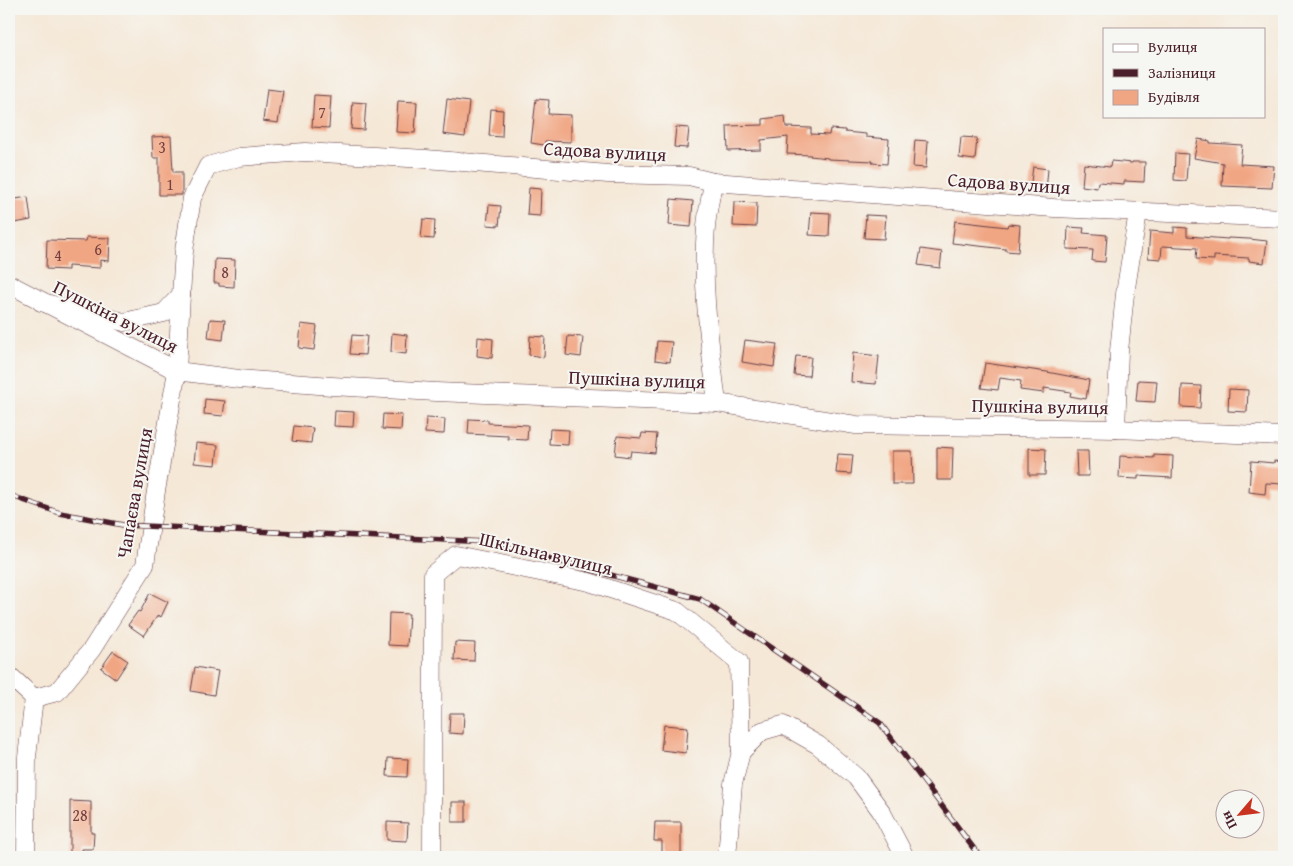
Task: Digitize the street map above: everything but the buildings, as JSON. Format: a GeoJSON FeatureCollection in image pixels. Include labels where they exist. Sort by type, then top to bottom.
{"type":"FeatureCollection","features":[{"type":"Feature","properties":{"kind":"street","name":"Садова вулиця"},"geometry":{"type":"LineString","coordinates":[[177,371],[184,252],[192,198],[208,166],[239,157],[305,152],[426,159],[608,174],[689,176],[713,182],[1054,208],[1284,218]]}},
{"type":"Feature","properties":{"kind":"street"},"geometry":{"type":"LineString","coordinates":[[713,182],[706,226],[705,271],[708,327],[717,403]]}},
{"type":"Feature","properties":{"kind":"street"},"geometry":{"type":"LineString","coordinates":[[1116,429],[1119,351],[1138,212]]}},
{"type":"Feature","properties":{"kind":"street","name":"Пушкіна вулиця"},"geometry":{"type":"LineString","coordinates":[[9,284],[177,371],[239,379],[436,392],[717,403],[856,425],[1116,429],[1284,436]]}},
{"type":"Feature","properties":{"kind":"street"},"geometry":{"type":"LineString","coordinates":[[41,302],[124,322],[164,313],[181,295]]}},
{"type":"Feature","properties":{"kind":"street","name":"Чапаєва вулиця"},"geometry":{"type":"LineString","coordinates":[[34,698],[57,692],[92,649],[145,565],[177,371]]}},
{"type":"Feature","properties":{"kind":"street","name":"Шкільна вулиця"},"geometry":{"type":"LineString","coordinates":[[432,857],[433,574],[456,554],[589,582],[677,611],[738,662],[741,752]]}},
{"type":"Feature","properties":{"kind":"street"},"geometry":{"type":"LineString","coordinates":[[9,675],[34,698],[27,757],[26,857]]}},
{"type":"Feature","properties":{"kind":"street"},"geometry":{"type":"LineString","coordinates":[[727,857],[733,784],[741,752],[762,731],[783,725],[818,744],[856,778],[881,811],[905,857]]}},
{"type":"Feature","properties":{"kind":"railway"},"geometry":{"type":"LineString","coordinates":[[9,495],[60,513],[123,525],[488,542],[700,599],[880,723],[980,857]]}}]}
